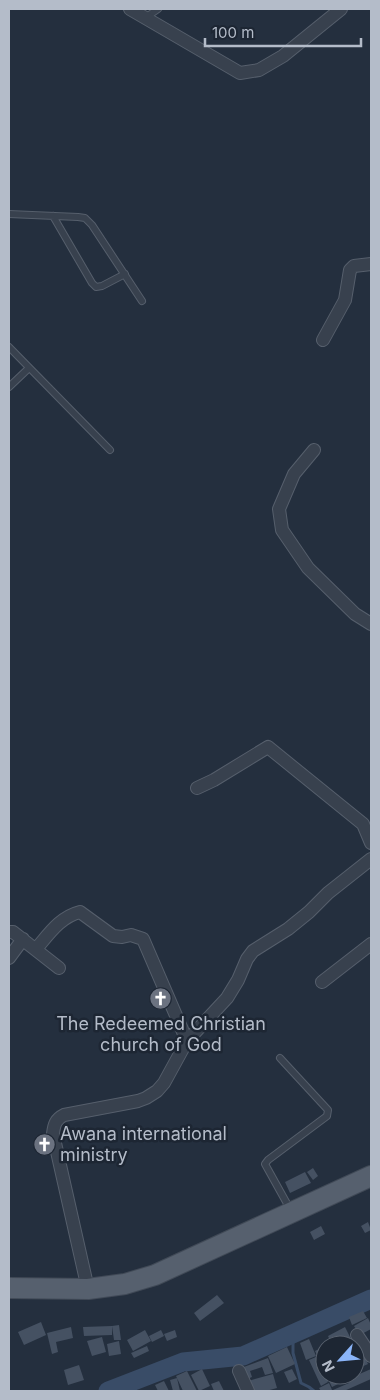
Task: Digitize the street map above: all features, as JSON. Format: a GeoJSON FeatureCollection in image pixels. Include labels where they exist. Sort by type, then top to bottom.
{"type":"FeatureCollection","features":[{"type":"Feature","properties":{"kind":"main road"},"geometry":{"type":"LineString","coordinates":[[9,1288],[88,1289],[125,1284],[155,1275],[371,1176]]}},
{"type":"Feature","properties":{"kind":"street"},"geometry":{"type":"LineString","coordinates":[[130,9],[240,73],[259,70],[283,56],[341,9]]}},
{"type":"Feature","properties":{"kind":"street"},"geometry":{"type":"LineString","coordinates":[[322,340],[345,300],[350,270],[354,266],[371,264]]}},
{"type":"Feature","properties":{"kind":"street"},"geometry":{"type":"LineString","coordinates":[[314,450],[294,474],[279,509],[282,530],[308,568],[355,614],[371,624]]}},
{"type":"Feature","properties":{"kind":"street"},"geometry":{"type":"LineString","coordinates":[[196,788],[214,780],[268,747],[363,824],[371,843]]}},
{"type":"Feature","properties":{"kind":"street"},"geometry":{"type":"LineString","coordinates":[[88,1289],[53,1134],[54,1125],[58,1118],[64,1115],[138,1101],[157,1091],[164,1083],[187,1041],[227,998],[253,951],[288,929],[310,912],[328,893],[371,858]]}},
{"type":"Feature","properties":{"kind":"street"},"geometry":{"type":"LineString","coordinates":[[36,949],[63,919],[80,912],[113,936],[132,935],[143,939],[187,1041]]}},
{"type":"Feature","properties":{"kind":"street"},"geometry":{"type":"LineString","coordinates":[[9,932],[13,932],[23,939],[59,968]]}},
{"type":"Feature","properties":{"kind":"street"},"geometry":{"type":"LineString","coordinates":[[9,958],[23,939]]}},
{"type":"Feature","properties":{"kind":"street"},"geometry":{"type":"LineString","coordinates":[[322,982],[371,944]]}},
{"type":"Feature","properties":{"kind":"street"},"geometry":{"type":"LineString","coordinates":[[239,1371],[248,1391]]}},
{"type":"Feature","properties":{"kind":"lane"},"geometry":{"type":"LineString","coordinates":[[145,18],[158,9]]}},
{"type":"Feature","properties":{"kind":"lane"},"geometry":{"type":"LineString","coordinates":[[9,214],[85,218],[92,225],[142,301]]}},
{"type":"Feature","properties":{"kind":"lane"},"geometry":{"type":"LineString","coordinates":[[53,216],[92,283],[96,286],[102,286],[125,274]]}},
{"type":"Feature","properties":{"kind":"lane"},"geometry":{"type":"LineString","coordinates":[[9,347],[110,450]]}},
{"type":"Feature","properties":{"kind":"lane"},"geometry":{"type":"LineString","coordinates":[[9,387],[29,368]]}},
{"type":"Feature","properties":{"kind":"lane"},"geometry":{"type":"LineString","coordinates":[[280,1058],[328,1110],[327,1116],[268,1160],[266,1164],[291,1212]]}},
{"type":"Feature","properties":{"kind":"building"},"geometry":{"type":"Polygon","coordinates":[[[313,1168],[318,1176],[313,1180],[307,1172],[313,1168]]]}},
{"type":"Feature","properties":{"kind":"building"},"geometry":{"type":"Polygon","coordinates":[[[305,1172],[311,1183],[290,1193],[285,1182],[305,1172]]]}},
{"type":"Feature","properties":{"kind":"building"},"geometry":{"type":"Polygon","coordinates":[[[368,1222],[371,1230],[365,1233],[361,1226],[368,1222]]]}},
{"type":"Feature","properties":{"kind":"building"},"geometry":{"type":"Polygon","coordinates":[[[321,1226],[325,1234],[314,1240],[310,1232],[321,1226]]]}},
{"type":"Feature","properties":{"kind":"building"},"geometry":{"type":"Polygon","coordinates":[[[217,1295],[224,1303],[200,1321],[194,1313],[217,1295]]]}},
{"type":"Feature","properties":{"kind":"building"},"geometry":{"type":"Polygon","coordinates":[[[363,1311],[367,1318],[352,1325],[349,1317],[363,1311]]]}},
{"type":"Feature","properties":{"kind":"building"},"geometry":{"type":"Polygon","coordinates":[[[368,1318],[371,1329],[360,1335],[354,1326],[368,1318]]]}},
{"type":"Feature","properties":{"kind":"building"},"geometry":{"type":"Polygon","coordinates":[[[41,1322],[46,1335],[24,1345],[18,1332],[41,1322]]]}},
{"type":"Feature","properties":{"kind":"building"},"geometry":{"type":"Polygon","coordinates":[[[119,1325],[121,1340],[114,1340],[112,1326],[119,1325]]]}},
{"type":"Feature","properties":{"kind":"building"},"geometry":{"type":"Polygon","coordinates":[[[112,1326],[112,1335],[84,1336],[83,1327],[112,1326]]]}},
{"type":"Feature","properties":{"kind":"building"},"geometry":{"type":"Polygon","coordinates":[[[71,1327],[73,1338],[56,1342],[58,1352],[52,1354],[47,1333],[71,1327]]]}},
{"type":"Feature","properties":{"kind":"building"},"geometry":{"type":"Polygon","coordinates":[[[345,1327],[349,1335],[330,1335],[345,1327]]]}},
{"type":"Feature","properties":{"kind":"building"},"geometry":{"type":"Polygon","coordinates":[[[145,1330],[151,1341],[133,1351],[127,1340],[145,1330]]]}},
{"type":"Feature","properties":{"kind":"building"},"geometry":{"type":"Polygon","coordinates":[[[161,1330],[164,1336],[152,1342],[149,1336],[161,1330]]]}},
{"type":"Feature","properties":{"kind":"building"},"geometry":{"type":"Polygon","coordinates":[[[175,1330],[177,1337],[167,1341],[164,1334],[175,1330]]]}},
{"type":"Feature","properties":{"kind":"building"},"geometry":{"type":"Polygon","coordinates":[[[102,1337],[106,1352],[92,1356],[87,1341],[102,1337]]]}},
{"type":"Feature","properties":{"kind":"building"},"geometry":{"type":"Polygon","coordinates":[[[309,1339],[315,1356],[306,1360],[300,1343],[309,1339]]]}},
{"type":"Feature","properties":{"kind":"building"},"geometry":{"type":"Polygon","coordinates":[[[119,1341],[121,1354],[109,1356],[107,1344],[119,1341]]]}},
{"type":"Feature","properties":{"kind":"building"},"geometry":{"type":"Polygon","coordinates":[[[147,1346],[149,1351],[134,1358],[131,1353],[147,1346]]]}},
{"type":"Feature","properties":{"kind":"building"},"geometry":{"type":"Polygon","coordinates":[[[287,1347],[295,1364],[276,1373],[268,1356],[287,1347]]]}},
{"type":"Feature","properties":{"kind":"building"},"geometry":{"type":"Polygon","coordinates":[[[315,1357],[315,1373],[309,1360],[315,1357]]]}},
{"type":"Feature","properties":{"kind":"building"},"geometry":{"type":"Polygon","coordinates":[[[268,1358],[273,1373],[265,1375],[262,1367],[250,1371],[252,1377],[245,1380],[241,1368],[268,1358]]]}},
{"type":"Feature","properties":{"kind":"building"},"geometry":{"type":"Polygon","coordinates":[[[79,1365],[84,1380],[68,1385],[64,1370],[79,1365]]]}},
{"type":"Feature","properties":{"kind":"building"},"geometry":{"type":"Polygon","coordinates":[[[202,1369],[210,1386],[199,1391],[191,1375],[202,1369]]]}},
{"type":"Feature","properties":{"kind":"building"},"geometry":{"type":"Polygon","coordinates":[[[292,1369],[297,1379],[289,1383],[284,1372],[292,1369]]]}},
{"type":"Feature","properties":{"kind":"building"},"geometry":{"type":"Polygon","coordinates":[[[371,1369],[371,1379],[365,1382],[365,1372],[371,1369]]]}},
{"type":"Feature","properties":{"kind":"building"},"geometry":{"type":"Polygon","coordinates":[[[187,1371],[197,1391],[183,1391],[176,1376],[187,1371]]]}},
{"type":"Feature","properties":{"kind":"building"},"geometry":{"type":"Polygon","coordinates":[[[273,1374],[277,1388],[266,1391],[251,1391],[248,1381],[273,1374]]]}},
{"type":"Feature","properties":{"kind":"building"},"geometry":{"type":"Polygon","coordinates":[[[177,1378],[180,1391],[173,1391],[170,1380],[177,1378]]]}},
{"type":"Feature","properties":{"kind":"building"},"geometry":{"type":"Polygon","coordinates":[[[164,1381],[169,1391],[158,1391],[155,1385],[164,1381]]]}},
{"type":"Feature","properties":{"kind":"building"},"geometry":{"type":"Polygon","coordinates":[[[219,1381],[224,1391],[214,1391],[211,1384],[219,1381]]]}},
{"type":"Feature","properties":{"kind":"building"},"geometry":{"type":"Polygon","coordinates":[[[330,1385],[332,1390],[321,1391],[319,1388],[330,1385]]]}},
{"type":"Feature","properties":{"kind":"building"},"geometry":{"type":"Polygon","coordinates":[[[344,1385],[358,1385],[344,1391],[333,1390],[344,1385]]]}},
{"type":"Feature","properties":{"kind":"waterway"},"geometry":{"type":"LineString","coordinates":[[108,1391],[183,1362],[243,1356],[371,1299]]}},
{"type":"Feature","properties":{"kind":"waterway"},"geometry":{"type":"LineString","coordinates":[[293,1334],[293,1353],[301,1383],[314,1391]]}},
{"type":"Feature","properties":{"kind":"place","name":"The Redeemed Christian church of God"},"geometry":{"type":"Point","coordinates":[161,999]}},
{"type":"Feature","properties":{"kind":"place","name":"Awana international ministry"},"geometry":{"type":"Point","coordinates":[44,1144]}}]}
